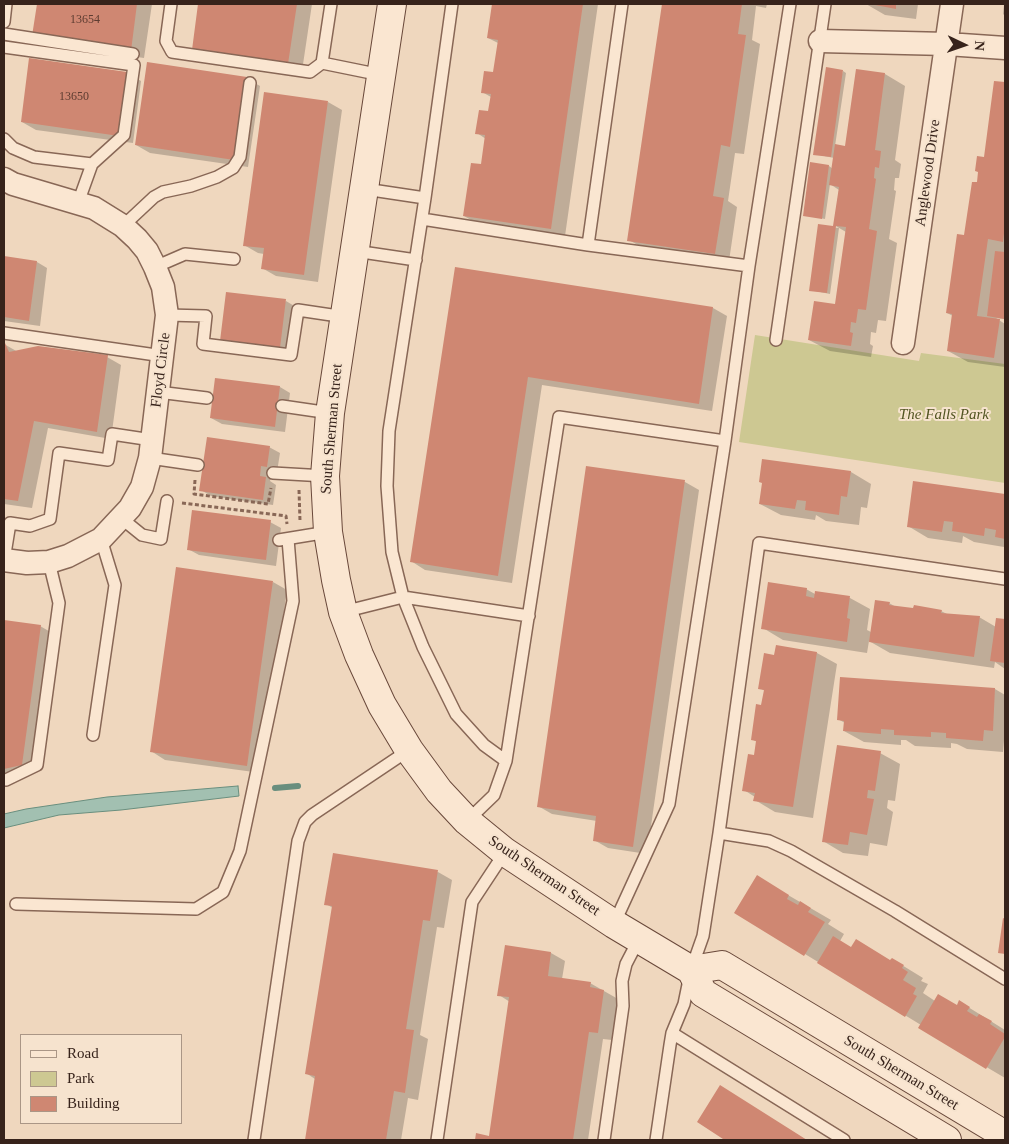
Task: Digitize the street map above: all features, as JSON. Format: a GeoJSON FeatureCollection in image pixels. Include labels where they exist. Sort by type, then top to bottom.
{"type":"FeatureCollection","features":[{"type":"Feature","properties":{"kind":"street","name":"South Sherman Street"},"geometry":{"type":"LineString","coordinates":[[392,4],[330,413],[325,476],[328,532],[343,612],[358,655],[382,704],[409,750],[439,791],[467,821],[505,852],[614,924],[691,970],[722,965],[1005,1135]]}},
{"type":"Feature","properties":{"kind":"street","name":"Anglewood Drive"},"geometry":{"type":"LineString","coordinates":[[903,342],[952,4]]}},
{"type":"Feature","properties":{"kind":"street"},"geometry":{"type":"LineString","coordinates":[[820,42],[947,44],[1005,48]]}},
{"type":"Feature","properties":{"kind":"street","name":"Floyd Circle"},"geometry":{"type":"LineString","coordinates":[[4,178],[13,184],[78,203],[106,214],[123,226],[147,251],[165,294],[168,316],[151,449],[142,487],[130,508],[101,539],[68,556],[49,562],[27,563],[4,560]]}},
{"type":"Feature","properties":{"kind":"street"},"geometry":{"type":"LineString","coordinates":[[691,970],[703,993],[943,1139]]}},
{"type":"Feature","properties":{"kind":"lane"},"geometry":{"type":"LineString","coordinates":[[4,22],[6,4]]}},
{"type":"Feature","properties":{"kind":"lane"},"geometry":{"type":"LineString","coordinates":[[171,4],[166,41],[172,52],[310,72],[322,63],[331,4]]}},
{"type":"Feature","properties":{"kind":"lane"},"geometry":{"type":"LineString","coordinates":[[452,4],[389,440],[387,486],[392,552],[403,597],[423,647],[456,714],[484,745],[506,761]]}},
{"type":"Feature","properties":{"kind":"lane"},"geometry":{"type":"LineString","coordinates":[[588,245],[622,4]]}},
{"type":"Feature","properties":{"kind":"lane"},"geometry":{"type":"LineString","coordinates":[[614,924],[669,804],[790,4]]}},
{"type":"Feature","properties":{"kind":"lane"},"geometry":{"type":"LineString","coordinates":[[776,340],[825,4]]}},
{"type":"Feature","properties":{"kind":"lane"},"geometry":{"type":"LineString","coordinates":[[4,34],[133,54]]}},
{"type":"Feature","properties":{"kind":"lane"},"geometry":{"type":"LineString","coordinates":[[4,47],[134,65],[124,135],[92,164],[78,203]]}},
{"type":"Feature","properties":{"kind":"lane"},"geometry":{"type":"LineString","coordinates":[[322,63],[381,75]]}},
{"type":"Feature","properties":{"kind":"lane"},"geometry":{"type":"LineString","coordinates":[[123,226],[154,197],[163,192],[191,186],[217,177],[233,168],[240,157],[250,83]]}},
{"type":"Feature","properties":{"kind":"lane"},"geometry":{"type":"LineString","coordinates":[[4,139],[13,148],[34,157],[92,164]]}},
{"type":"Feature","properties":{"kind":"lane"},"geometry":{"type":"LineString","coordinates":[[365,189],[425,198]]}},
{"type":"Feature","properties":{"kind":"lane"},"geometry":{"type":"LineString","coordinates":[[422,219],[588,245],[749,266]]}},
{"type":"Feature","properties":{"kind":"lane"},"geometry":{"type":"LineString","coordinates":[[355,251],[416,260]]}},
{"type":"Feature","properties":{"kind":"lane"},"geometry":{"type":"LineString","coordinates":[[155,267],[185,254],[234,259]]}},
{"type":"Feature","properties":{"kind":"lane"},"geometry":{"type":"LineString","coordinates":[[168,316],[206,316],[203,344],[291,355],[298,310],[345,317]]}},
{"type":"Feature","properties":{"kind":"lane"},"geometry":{"type":"LineString","coordinates":[[4,333],[162,356]]}},
{"type":"Feature","properties":{"kind":"lane"},"geometry":{"type":"LineString","coordinates":[[158,392],[208,398]]}},
{"type":"Feature","properties":{"kind":"lane"},"geometry":{"type":"LineString","coordinates":[[282,406],[330,413]]}},
{"type":"Feature","properties":{"kind":"lane"},"geometry":{"type":"LineString","coordinates":[[467,821],[494,795],[506,761],[559,417],[725,441]]}},
{"type":"Feature","properties":{"kind":"lane"},"geometry":{"type":"LineString","coordinates":[[4,560],[10,523],[30,526],[50,519],[59,453],[108,460],[112,434],[198,465]]}},
{"type":"Feature","properties":{"kind":"lane"},"geometry":{"type":"LineString","coordinates":[[273,473],[325,476]]}},
{"type":"Feature","properties":{"kind":"lane"},"geometry":{"type":"LineString","coordinates":[[122,518],[142,535],[161,538],[167,501]]}},
{"type":"Feature","properties":{"kind":"lane"},"geometry":{"type":"LineString","coordinates":[[16,904],[196,909],[223,892],[240,851],[293,601],[284,539],[328,532]]}},
{"type":"Feature","properties":{"kind":"lane"},"geometry":{"type":"LineString","coordinates":[[93,736],[115,585],[101,539]]}},
{"type":"Feature","properties":{"kind":"lane"},"geometry":{"type":"LineString","coordinates":[[656,1140],[672,1033],[684,1004],[691,970],[703,936],[759,543],[1005,578]]}},
{"type":"Feature","properties":{"kind":"lane"},"geometry":{"type":"LineString","coordinates":[[6,780],[37,765],[59,604],[49,562]]}},
{"type":"Feature","properties":{"kind":"lane"},"geometry":{"type":"LineString","coordinates":[[343,612],[403,597],[529,616]]}},
{"type":"Feature","properties":{"kind":"lane"},"geometry":{"type":"LineString","coordinates":[[254,1140],[298,841],[305,822],[312,814],[409,750]]}},
{"type":"Feature","properties":{"kind":"lane"},"geometry":{"type":"LineString","coordinates":[[719,833],[769,841],[791,851],[895,911],[1005,979]]}},
{"type":"Feature","properties":{"kind":"lane"},"geometry":{"type":"LineString","coordinates":[[437,1140],[472,902],[505,852]]}},
{"type":"Feature","properties":{"kind":"lane"},"geometry":{"type":"LineString","coordinates":[[604,1140],[623,1006],[622,981],[626,964],[639,939]]}},
{"type":"Feature","properties":{"kind":"lane"},"geometry":{"type":"LineString","coordinates":[[672,1033],[844,1140]]}},
{"type":"Feature","properties":{"kind":"path"},"geometry":{"type":"LineString","coordinates":[[198,465],[194,494],[268,504],[273,473]]}},
{"type":"Feature","properties":{"kind":"path"},"geometry":{"type":"LineString","coordinates":[[167,501],[286,516],[284,539]]}},
{"type":"Feature","properties":{"kind":"green space","name":"The Falls Park"},"geometry":{"type":"Polygon","coordinates":[[[755,335],[919,361],[921,353],[1005,364],[1005,483],[739,442],[755,335]]]}},
{"type":"Feature","properties":{"kind":"shaded area"},"geometry":{"type":"Polygon","coordinates":[[[238,786],[239,796],[121,810],[59,815],[4,828],[4,814],[26,809],[107,797],[238,786]]]}},
{"type":"Feature","properties":{"kind":"building"},"geometry":{"type":"Polygon","coordinates":[[[37,4],[137,4],[131,51],[32,36],[37,4]]]}},
{"type":"Feature","properties":{"kind":"building"},"geometry":{"type":"Polygon","coordinates":[[[198,4],[297,4],[288,64],[192,50],[198,4]]]}},
{"type":"Feature","properties":{"kind":"building"},"geometry":{"type":"Polygon","coordinates":[[[492,4],[583,4],[551,229],[463,216],[471,163],[481,164],[485,135],[475,134],[479,110],[488,111],[491,94],[481,93],[484,71],[493,72],[498,40],[487,38],[492,4]]]}},
{"type":"Feature","properties":{"kind":"building"},"geometry":{"type":"Polygon","coordinates":[[[662,4],[742,4],[738,34],[746,35],[730,147],[721,145],[713,196],[724,198],[715,254],[627,241],[662,4]]]}},
{"type":"Feature","properties":{"kind":"building"},"geometry":{"type":"Polygon","coordinates":[[[870,4],[896,4],[896,9],[870,4]]]}},
{"type":"Feature","properties":{"kind":"building"},"geometry":{"type":"Polygon","coordinates":[[[29,58],[127,72],[119,136],[21,122],[29,58]]]}},
{"type":"Feature","properties":{"kind":"building"},"geometry":{"type":"Polygon","coordinates":[[[147,62],[247,77],[234,160],[135,145],[147,62]]]}},
{"type":"Feature","properties":{"kind":"building"},"geometry":{"type":"Polygon","coordinates":[[[826,67],[843,70],[831,157],[813,155],[826,67]]]}},
{"type":"Feature","properties":{"kind":"building"},"geometry":{"type":"Polygon","coordinates":[[[856,69],[885,73],[875,150],[881,151],[879,168],[875,167],[874,178],[876,179],[869,229],[877,231],[866,310],[858,309],[856,323],[851,322],[850,332],[853,333],[851,346],[808,340],[814,301],[835,304],[846,227],[836,226],[827,293],[809,291],[818,224],[833,226],[839,187],[829,185],[835,144],[845,146],[856,69]]]}},
{"type":"Feature","properties":{"kind":"building"},"geometry":{"type":"Polygon","coordinates":[[[994,81],[1005,82],[1005,225],[1003,242],[988,239],[977,316],[1000,319],[994,358],[947,351],[952,314],[946,313],[957,234],[964,235],[972,182],[977,182],[978,172],[975,171],[977,156],[984,157],[994,81]]]}},
{"type":"Feature","properties":{"kind":"building"},"geometry":{"type":"Polygon","coordinates":[[[264,92],[328,101],[304,275],[261,269],[264,248],[243,246],[264,92]]]}},
{"type":"Feature","properties":{"kind":"building"},"geometry":{"type":"Polygon","coordinates":[[[810,162],[829,165],[822,219],[803,216],[810,162]]]}},
{"type":"Feature","properties":{"kind":"building"},"geometry":{"type":"Polygon","coordinates":[[[995,251],[1005,252],[1004,319],[987,316],[995,251]]]}},
{"type":"Feature","properties":{"kind":"building"},"geometry":{"type":"Polygon","coordinates":[[[4,256],[37,261],[29,321],[4,317],[4,256]]]}},
{"type":"Feature","properties":{"kind":"building"},"geometry":{"type":"Polygon","coordinates":[[[455,267],[713,307],[699,404],[528,377],[498,576],[410,562],[455,267]]]}},
{"type":"Feature","properties":{"kind":"building"},"geometry":{"type":"Polygon","coordinates":[[[226,292],[286,299],[280,348],[220,341],[226,292]]]}},
{"type":"Feature","properties":{"kind":"building"},"geometry":{"type":"Polygon","coordinates":[[[4,343],[9,352],[38,346],[108,355],[97,432],[34,421],[18,501],[4,499],[4,343]]]}},
{"type":"Feature","properties":{"kind":"building"},"geometry":{"type":"Polygon","coordinates":[[[215,378],[280,386],[275,427],[210,418],[215,378]]]}},
{"type":"Feature","properties":{"kind":"building"},"geometry":{"type":"Polygon","coordinates":[[[207,437],[270,446],[267,467],[261,466],[260,476],[266,477],[263,500],[199,491],[207,437]]]}},
{"type":"Feature","properties":{"kind":"building"},"geometry":{"type":"Polygon","coordinates":[[[762,459],[851,471],[847,497],[841,496],[839,515],[805,510],[806,501],[797,500],[795,509],[759,504],[762,483],[759,482],[762,459]]]}},
{"type":"Feature","properties":{"kind":"building"},"geometry":{"type":"Polygon","coordinates":[[[586,466],[685,480],[633,847],[593,841],[596,816],[537,807],[586,466]]]}},
{"type":"Feature","properties":{"kind":"building"},"geometry":{"type":"Polygon","coordinates":[[[913,481],[1005,494],[1005,539],[995,537],[996,530],[985,528],[984,536],[952,531],[953,522],[944,521],[942,532],[907,527],[913,481]]]}},
{"type":"Feature","properties":{"kind":"building"},"geometry":{"type":"Polygon","coordinates":[[[192,510],[271,520],[266,560],[187,550],[192,510]]]}},
{"type":"Feature","properties":{"kind":"building"},"geometry":{"type":"Polygon","coordinates":[[[176,567],[273,581],[247,766],[150,752],[176,567]]]}},
{"type":"Feature","properties":{"kind":"building"},"geometry":{"type":"Polygon","coordinates":[[[768,582],[807,588],[806,596],[814,598],[815,591],[850,596],[847,618],[850,619],[847,642],[761,629],[768,582]]]}},
{"type":"Feature","properties":{"kind":"building"},"geometry":{"type":"Polygon","coordinates":[[[875,600],[890,602],[889,605],[913,608],[914,605],[942,610],[941,613],[980,616],[974,657],[869,642],[875,600]]]}},
{"type":"Feature","properties":{"kind":"building"},"geometry":{"type":"Polygon","coordinates":[[[996,618],[1005,619],[1005,663],[990,661],[996,618]]]}},
{"type":"Feature","properties":{"kind":"building"},"geometry":{"type":"Polygon","coordinates":[[[4,620],[41,625],[22,765],[4,769],[4,620]]]}},
{"type":"Feature","properties":{"kind":"building"},"geometry":{"type":"Polygon","coordinates":[[[776,645],[817,652],[793,807],[753,801],[755,793],[742,791],[748,754],[754,755],[756,741],[751,740],[756,704],[761,705],[764,690],[758,689],[764,653],[774,655],[776,645]]]}},
{"type":"Feature","properties":{"kind":"building"},"geometry":{"type":"Polygon","coordinates":[[[840,677],[995,688],[993,731],[984,730],[983,741],[946,738],[946,733],[931,732],[931,737],[894,735],[894,730],[881,729],[881,734],[843,731],[844,721],[837,720],[840,677]]]}},
{"type":"Feature","properties":{"kind":"building"},"geometry":{"type":"Polygon","coordinates":[[[837,745],[881,751],[875,791],[868,790],[867,798],[874,799],[867,835],[850,832],[848,845],[822,842],[837,745]]]}},
{"type":"Feature","properties":{"kind":"building"},"geometry":{"type":"Polygon","coordinates":[[[333,853],[438,870],[430,921],[423,920],[406,1029],[414,1030],[405,1093],[394,1091],[386,1140],[305,1140],[315,1076],[305,1074],[332,906],[324,905],[333,853]]]}},
{"type":"Feature","properties":{"kind":"building"},"geometry":{"type":"Polygon","coordinates":[[[757,875],[789,895],[787,899],[798,905],[800,901],[811,908],[808,912],[825,922],[804,956],[734,913],[757,875]]]}},
{"type":"Feature","properties":{"kind":"building"},"geometry":{"type":"Polygon","coordinates":[[[1003,918],[1005,919],[1005,954],[998,953],[1003,918]]]}},
{"type":"Feature","properties":{"kind":"building"},"geometry":{"type":"Polygon","coordinates":[[[833,936],[851,947],[856,939],[890,960],[892,958],[904,965],[902,968],[908,972],[903,980],[916,988],[913,994],[917,996],[905,1017],[817,963],[833,936]]]}},
{"type":"Feature","properties":{"kind":"building"},"geometry":{"type":"Polygon","coordinates":[[[505,945],[551,952],[548,976],[591,982],[590,987],[604,990],[598,1033],[589,1032],[573,1140],[475,1140],[476,1133],[489,1136],[509,997],[497,996],[505,945]]]}},
{"type":"Feature","properties":{"kind":"building"},"geometry":{"type":"Polygon","coordinates":[[[938,994],[957,1005],[959,1000],[970,1007],[967,1011],[977,1017],[979,1014],[992,1021],[990,1024],[1005,1034],[986,1069],[918,1028],[938,994]]]}},
{"type":"Feature","properties":{"kind":"building"},"geometry":{"type":"Polygon","coordinates":[[[720,1085],[807,1140],[722,1140],[697,1122],[720,1085]]]}},
{"type":"Feature","properties":{"kind":"waterway"},"geometry":{"type":"LineString","coordinates":[[275,788],[298,786]]}}]}
